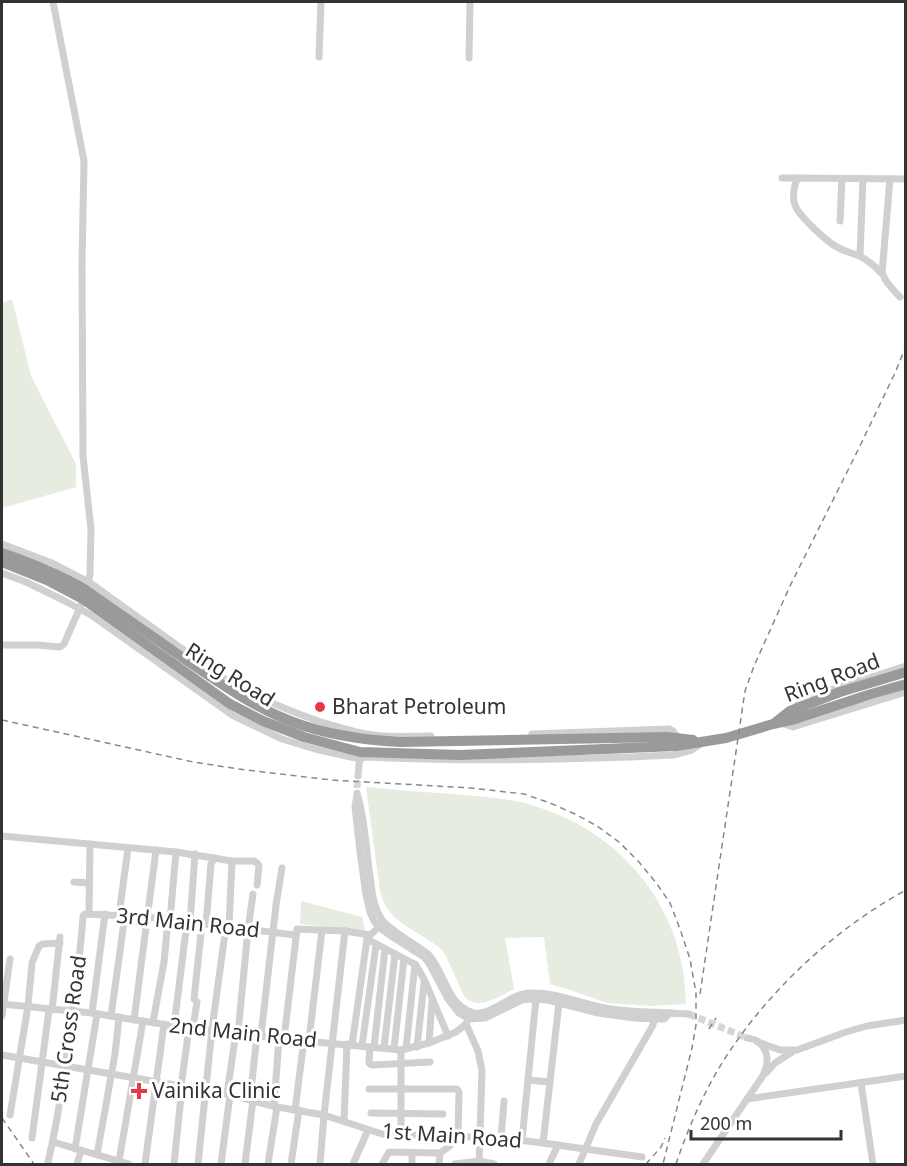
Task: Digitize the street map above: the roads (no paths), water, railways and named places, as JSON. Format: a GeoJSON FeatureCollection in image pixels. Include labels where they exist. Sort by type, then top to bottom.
{"type":"FeatureCollection","features":[{"type":"Feature","properties":{"kind":"highway","name":"Ring Road"},"geometry":{"type":"LineString","coordinates":[[2,553],[63,577],[230,704],[263,721],[360,755],[460,755],[676,746],[726,738],[906,684]]}},
{"type":"Feature","properties":{"kind":"highway","name":"Ring Road"},"geometry":{"type":"LineString","coordinates":[[2,562],[85,595],[235,693],[293,722],[327,732],[360,739],[400,742],[678,738],[707,741]]}},
{"type":"Feature","properties":{"kind":"highway","name":"Ring Road"},"geometry":{"type":"LineString","coordinates":[[777,724],[790,711],[840,692],[906,672]]}},
{"type":"Feature","properties":{"kind":"street"},"geometry":{"type":"LineString","coordinates":[[2,645],[60,647],[64,644],[85,595],[91,552],[91,529],[83,456],[84,161],[53,2]]}},
{"type":"Feature","properties":{"kind":"street"},"geometry":{"type":"LineString","coordinates":[[319,57],[321,2]]}},
{"type":"Feature","properties":{"kind":"street"},"geometry":{"type":"LineString","coordinates":[[469,58],[470,2]]}},
{"type":"Feature","properties":{"kind":"street"},"geometry":{"type":"LineString","coordinates":[[782,178],[906,179]]}},
{"type":"Feature","properties":{"kind":"street"},"geometry":{"type":"LineString","coordinates":[[798,178],[794,203],[799,212],[834,246],[860,255],[882,273],[900,297]]}},
{"type":"Feature","properties":{"kind":"street"},"geometry":{"type":"LineString","coordinates":[[840,221],[842,178]]}},
{"type":"Feature","properties":{"kind":"street"},"geometry":{"type":"LineString","coordinates":[[860,255],[863,179]]}},
{"type":"Feature","properties":{"kind":"street"},"geometry":{"type":"LineString","coordinates":[[882,273],[890,179]]}},
{"type":"Feature","properties":{"kind":"street"},"geometry":{"type":"LineString","coordinates":[[2,544],[52,563],[85,595]]}},
{"type":"Feature","properties":{"kind":"street"},"geometry":{"type":"LineString","coordinates":[[2,573],[63,600],[85,595]]}},
{"type":"Feature","properties":{"kind":"street"},"geometry":{"type":"LineString","coordinates":[[790,711],[804,698],[906,666]]}},
{"type":"Feature","properties":{"kind":"street"},"geometry":{"type":"LineString","coordinates":[[777,724],[793,727],[906,692]]}},
{"type":"Feature","properties":{"kind":"street"},"geometry":{"type":"LineString","coordinates":[[358,776],[360,755]]}},
{"type":"Feature","properties":{"kind":"street"},"geometry":{"type":"LineString","coordinates":[[479,1163],[482,1071],[469,1018],[448,989],[433,958],[389,927],[375,907],[357,790],[354,807],[366,895],[374,921],[379,927],[424,957],[448,999],[459,1013],[469,1018],[485,1018],[522,1000],[536,999],[606,1014],[655,1019],[664,1018],[670,1013]]}},
{"type":"Feature","properties":{"kind":"street"},"geometry":{"type":"LineString","coordinates":[[2,836],[195,854],[232,861],[254,861],[258,866],[256,885]]}},
{"type":"Feature","properties":{"kind":"street","name":"5th Cross Road"},"geometry":{"type":"LineString","coordinates":[[49,1164],[86,915],[90,844]]}},
{"type":"Feature","properties":{"kind":"street"},"geometry":{"type":"LineString","coordinates":[[97,1155],[115,1054],[115,1017],[128,848]]}},
{"type":"Feature","properties":{"kind":"street"},"geometry":{"type":"LineString","coordinates":[[134,1020],[156,850]]}},
{"type":"Feature","properties":{"kind":"street"},"geometry":{"type":"LineString","coordinates":[[153,1022],[164,962],[176,852]]}},
{"type":"Feature","properties":{"kind":"street"},"geometry":{"type":"LineString","coordinates":[[174,1026],[195,854]]}},
{"type":"Feature","properties":{"kind":"street"},"geometry":{"type":"LineString","coordinates":[[174,1164],[182,1087],[196,1002],[194,999],[196,978],[211,864],[214,858]]}},
{"type":"Feature","properties":{"kind":"street"},"geometry":{"type":"LineString","coordinates":[[198,1164],[212,1029],[227,927],[232,861]]}},
{"type":"Feature","properties":{"kind":"street"},"geometry":{"type":"LineString","coordinates":[[245,1164],[259,1035],[282,868]]}},
{"type":"Feature","properties":{"kind":"street"},"geometry":{"type":"LineString","coordinates":[[74,882],[89,883]]}},
{"type":"Feature","properties":{"kind":"street"},"geometry":{"type":"LineString","coordinates":[[221,1164],[253,894]]}},
{"type":"Feature","properties":{"kind":"street"},"geometry":{"type":"LineString","coordinates":[[77,1164],[105,914]]}},
{"type":"Feature","properties":{"kind":"street","name":"3rd Main Road"},"geometry":{"type":"LineString","coordinates":[[86,915],[148,917],[248,930],[297,932]]}},
{"type":"Feature","properties":{"kind":"street"},"geometry":{"type":"LineString","coordinates":[[344,1121],[349,1044],[368,937],[379,927]]}},
{"type":"Feature","properties":{"kind":"street"},"geometry":{"type":"LineString","coordinates":[[291,1164],[322,930]]}},
{"type":"Feature","properties":{"kind":"street"},"geometry":{"type":"LineString","coordinates":[[320,1164],[345,931]]}},
{"type":"Feature","properties":{"kind":"street"},"geometry":{"type":"LineString","coordinates":[[268,1164],[281,1038],[297,932],[345,931],[368,937],[376,945],[415,964],[448,1036]]}},
{"type":"Feature","properties":{"kind":"street"},"geometry":{"type":"LineString","coordinates":[[10,1115],[28,1006],[32,963],[39,946],[60,940],[32,1138]]}},
{"type":"Feature","properties":{"kind":"street"},"geometry":{"type":"LineString","coordinates":[[376,945],[368,1046],[370,1064],[429,1062]]}},
{"type":"Feature","properties":{"kind":"street"},"geometry":{"type":"LineString","coordinates":[[368,1046],[385,949]]}},
{"type":"Feature","properties":{"kind":"street"},"geometry":{"type":"LineString","coordinates":[[384,1048],[395,954]]}},
{"type":"Feature","properties":{"kind":"street"},"geometry":{"type":"LineString","coordinates":[[2,1016],[10,959]]}},
{"type":"Feature","properties":{"kind":"street"},"geometry":{"type":"LineString","coordinates":[[401,1135],[404,959]]}},
{"type":"Feature","properties":{"kind":"street"},"geometry":{"type":"LineString","coordinates":[[401,1049],[415,964]]}},
{"type":"Feature","properties":{"kind":"street"},"geometry":{"type":"LineString","coordinates":[[417,1047],[424,981]]}},
{"type":"Feature","properties":{"kind":"street"},"geometry":{"type":"LineString","coordinates":[[469,1018],[512,998],[529,993],[556,996],[608,1009],[689,1014]]}},
{"type":"Feature","properties":{"kind":"street"},"geometry":{"type":"LineString","coordinates":[[429,1043],[432,999]]}},
{"type":"Feature","properties":{"kind":"street"},"geometry":{"type":"LineString","coordinates":[[522,1140],[536,999]]}},
{"type":"Feature","properties":{"kind":"street"},"geometry":{"type":"LineString","coordinates":[[543,1143],[560,1003]]}},
{"type":"Feature","properties":{"kind":"street","name":"2nd Main Road"},"geometry":{"type":"LineString","coordinates":[[3,1004],[174,1026],[401,1049],[417,1047],[448,1036],[456,1032],[469,1018]]}},
{"type":"Feature","properties":{"kind":"street"},"geometry":{"type":"LineString","coordinates":[[579,1164],[596,1124],[655,1019]]}},
{"type":"Feature","properties":{"kind":"street"},"geometry":{"type":"LineString","coordinates":[[762,1077],[775,1063],[797,1050],[867,1026],[906,1020]]}},
{"type":"Feature","properties":{"kind":"street"},"geometry":{"type":"LineString","coordinates":[[119,1161],[143,1021]]}},
{"type":"Feature","properties":{"kind":"street"},"geometry":{"type":"LineString","coordinates":[[145,1164],[165,1024]]}},
{"type":"Feature","properties":{"kind":"street"},"geometry":{"type":"LineString","coordinates":[[747,1038],[780,1050],[797,1050]]}},
{"type":"Feature","properties":{"kind":"street"},"geometry":{"type":"LineString","coordinates":[[703,1164],[768,1065],[765,1051],[758,1041]]}},
{"type":"Feature","properties":{"kind":"street","name":"1st Main Road"},"geometry":{"type":"LineString","coordinates":[[2,1055],[229,1094],[324,1115],[382,1134],[501,1138],[642,1157]]}},
{"type":"Feature","properties":{"kind":"street"},"geometry":{"type":"LineString","coordinates":[[747,1099],[906,1076]]}},
{"type":"Feature","properties":{"kind":"street"},"geometry":{"type":"LineString","coordinates":[[528,1080],[550,1082]]}},
{"type":"Feature","properties":{"kind":"street"},"geometry":{"type":"LineString","coordinates":[[861,1083],[873,1164]]}},
{"type":"Feature","properties":{"kind":"street"},"geometry":{"type":"LineString","coordinates":[[369,1089],[458,1090],[455,1137],[450,1146],[440,1154],[389,1152],[382,1164]]}},
{"type":"Feature","properties":{"kind":"street"},"geometry":{"type":"LineString","coordinates":[[501,1138],[504,1101]]}},
{"type":"Feature","properties":{"kind":"street"},"geometry":{"type":"LineString","coordinates":[[371,1113],[443,1114]]}},
{"type":"Feature","properties":{"kind":"street"},"geometry":{"type":"LineString","coordinates":[[353,1164],[368,1130]]}},
{"type":"Feature","properties":{"kind":"street"},"geometry":{"type":"LineString","coordinates":[[53,1142],[129,1164]]}},
{"type":"Feature","properties":{"kind":"street"},"geometry":{"type":"LineString","coordinates":[[549,1164],[558,1145]]}},
{"type":"Feature","properties":{"kind":"street"},"geometry":{"type":"LineString","coordinates":[[412,1153],[412,1164]]}},
{"type":"Feature","properties":{"kind":"street"},"geometry":{"type":"LineString","coordinates":[[439,1164],[440,1154]]}},
{"type":"Feature","properties":{"kind":"street"},"geometry":{"type":"LineString","coordinates":[[455,1164],[494,1164]]}},
{"type":"Feature","properties":{"kind":"tunnel"},"geometry":{"type":"LineString","coordinates":[[357,788],[358,776]]}},
{"type":"Feature","properties":{"kind":"tunnel"},"geometry":{"type":"LineString","coordinates":[[689,1014],[747,1038]]}},
{"type":"Feature","properties":{"kind":"railway"},"geometry":{"type":"LineString","coordinates":[[700,994],[745,691],[790,586],[858,450],[906,346]]}},
{"type":"Feature","properties":{"kind":"railway"},"geometry":{"type":"LineString","coordinates":[[2,720],[193,762],[239,769],[331,780],[471,788],[524,794],[550,803],[597,826],[619,842],[657,884],[670,903],[690,959],[696,993],[696,1025],[663,1164]]}},
{"type":"Feature","properties":{"kind":"railway"},"geometry":{"type":"LineString","coordinates":[[676,1164],[694,1116],[709,1085],[753,1019],[812,957],[858,920],[906,890]]}},
{"type":"Feature","properties":{"kind":"railway"},"geometry":{"type":"LineString","coordinates":[[709,1029],[716,1018]]}},
{"type":"Feature","properties":{"kind":"railway"},"geometry":{"type":"LineString","coordinates":[[2,1118],[34,1164]]}},
{"type":"Feature","properties":{"kind":"railway"},"geometry":{"type":"LineString","coordinates":[[646,1164],[661,1147],[665,1138]]}},
{"type":"Feature","properties":{"kind":"place","name":"Bharat Petroleum"},"geometry":{"type":"Point","coordinates":[320,707]}},
{"type":"Feature","properties":{"kind":"place","name":"Vainika Clinic"},"geometry":{"type":"Point","coordinates":[139,1091]}}]}
